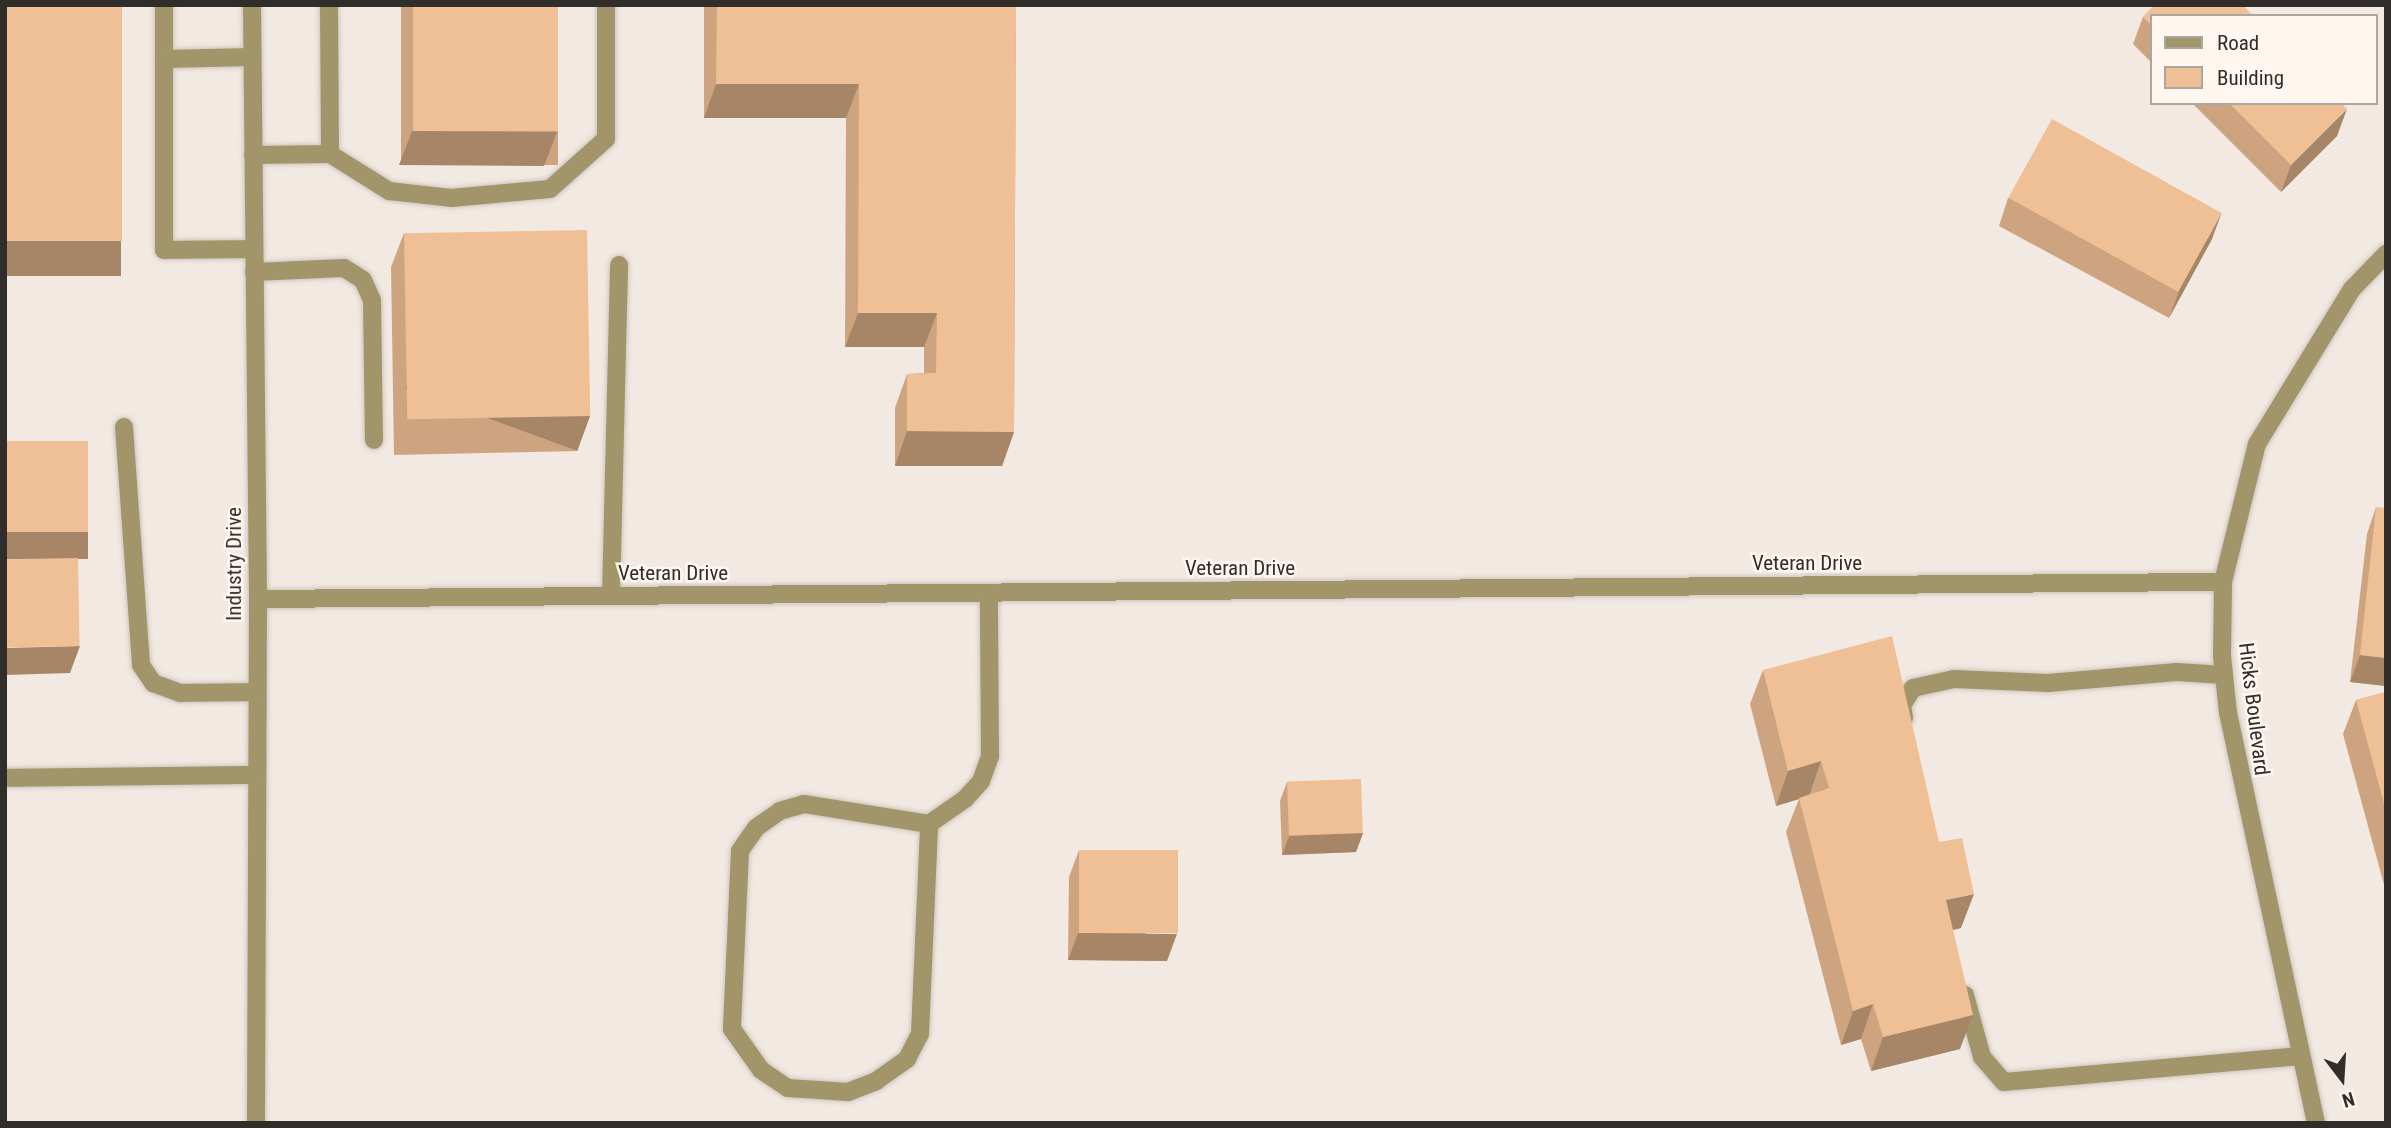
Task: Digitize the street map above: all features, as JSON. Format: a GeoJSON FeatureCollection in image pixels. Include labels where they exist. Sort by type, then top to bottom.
{"type":"FeatureCollection","features":[{"type":"Feature","properties":{"kind":"street"},"geometry":{"type":"LineString","coordinates":[[164,5],[164,250],[254,249]]}},
{"type":"Feature","properties":{"kind":"street","name":"Industry Drive"},"geometry":{"type":"LineString","coordinates":[[252,5],[258,599],[256,1123]]}},
{"type":"Feature","properties":{"kind":"street"},"geometry":{"type":"LineString","coordinates":[[329,5],[330,154]]}},
{"type":"Feature","properties":{"kind":"street"},"geometry":{"type":"LineString","coordinates":[[253,155],[330,154],[388,191],[452,198],[550,189],[606,139],[606,5]]}},
{"type":"Feature","properties":{"kind":"street"},"geometry":{"type":"LineString","coordinates":[[164,59],[252,57]]}},
{"type":"Feature","properties":{"kind":"street","name":"Hicks Boulevard"},"geometry":{"type":"LineString","coordinates":[[2316,1123],[2244,804],[2224,675],[2222,582],[2257,444],[2352,289],[2386,254]]}},
{"type":"Feature","properties":{"kind":"street"},"geometry":{"type":"LineString","coordinates":[[611,596],[619,265]]}},
{"type":"Feature","properties":{"kind":"street"},"geometry":{"type":"LineString","coordinates":[[254,272],[344,268],[363,280],[373,300],[374,440]]}},
{"type":"Feature","properties":{"kind":"street"},"geometry":{"type":"LineString","coordinates":[[124,427],[141,666],[153,683],[180,693],[257,692]]}},
{"type":"Feature","properties":{"kind":"street","name":"Veteran Drive"},"geometry":{"type":"LineString","coordinates":[[258,599],[2222,582]]}},
{"type":"Feature","properties":{"kind":"street"},"geometry":{"type":"LineString","coordinates":[[929,824],[920,1034],[911,1051],[876,1081],[848,1092],[788,1088],[753,1062],[732,1029],[740,851],[756,828],[780,811],[804,804],[929,824],[965,799],[981,781],[990,756],[989,593]]}},
{"type":"Feature","properties":{"kind":"street"},"geometry":{"type":"LineString","coordinates":[[1907,732],[1902,705],[1913,688],[1954,679],[2048,683],[2177,672],[2224,675]]}},
{"type":"Feature","properties":{"kind":"street"},"geometry":{"type":"LineString","coordinates":[[5,778],[257,775]]}},
{"type":"Feature","properties":{"kind":"street"},"geometry":{"type":"LineString","coordinates":[[1961,978],[1982,1057],[2004,1082],[2301,1056]]}},
{"type":"Feature","properties":{"kind":"building"},"geometry":{"type":"Polygon","coordinates":[[[5,5],[122,5],[122,241],[5,241],[5,5]]]}},
{"type":"Feature","properties":{"kind":"building"},"geometry":{"type":"Polygon","coordinates":[[[413,5],[558,5],[558,131],[413,131],[413,5]]]}},
{"type":"Feature","properties":{"kind":"building"},"geometry":{"type":"Polygon","coordinates":[[[717,5],[1016,5],[1014,432],[907,431],[907,374],[936,373],[937,313],[858,313],[859,84],[716,84],[717,5]]]}},
{"type":"Feature","properties":{"kind":"building"},"geometry":{"type":"Polygon","coordinates":[[[2154,5],[2243,5],[2251,14],[2150,14],[2150,24],[2143,17],[2154,5]]]}},
{"type":"Feature","properties":{"kind":"building"},"geometry":{"type":"Polygon","coordinates":[[[2231,105],[2343,105],[2347,109],[2291,165],[2231,105]]]}},
{"type":"Feature","properties":{"kind":"building"},"geometry":{"type":"Polygon","coordinates":[[[2052,119],[2222,213],[2178,292],[2008,198],[2052,119]]]}},
{"type":"Feature","properties":{"kind":"building"},"geometry":{"type":"Polygon","coordinates":[[[587,230],[590,416],[407,419],[404,233],[587,230]]]}},
{"type":"Feature","properties":{"kind":"building"},"geometry":{"type":"Polygon","coordinates":[[[5,441],[88,441],[88,532],[5,532],[5,441]]]}},
{"type":"Feature","properties":{"kind":"building"},"geometry":{"type":"Polygon","coordinates":[[[2376,507],[2386,508],[2386,658],[2360,655],[2376,507]]]}},
{"type":"Feature","properties":{"kind":"building"},"geometry":{"type":"Polygon","coordinates":[[[78,558],[80,646],[7,647],[5,559],[78,558]]]}},
{"type":"Feature","properties":{"kind":"building"},"geometry":{"type":"Polygon","coordinates":[[[1892,636],[1939,842],[1962,838],[1974,894],[1946,900],[1973,1015],[1883,1037],[1873,1004],[1853,1011],[1799,798],[1829,788],[1821,761],[1788,771],[1763,670],[1892,636]]]}},
{"type":"Feature","properties":{"kind":"building"},"geometry":{"type":"Polygon","coordinates":[[[2386,692],[2386,811],[2356,700],[2386,692]]]}},
{"type":"Feature","properties":{"kind":"building"},"geometry":{"type":"Polygon","coordinates":[[[1361,779],[1363,833],[1289,836],[1287,782],[1361,779]]]}},
{"type":"Feature","properties":{"kind":"building"},"geometry":{"type":"Polygon","coordinates":[[[1079,850],[1178,850],[1178,933],[1079,933],[1079,850]]]}}]}
